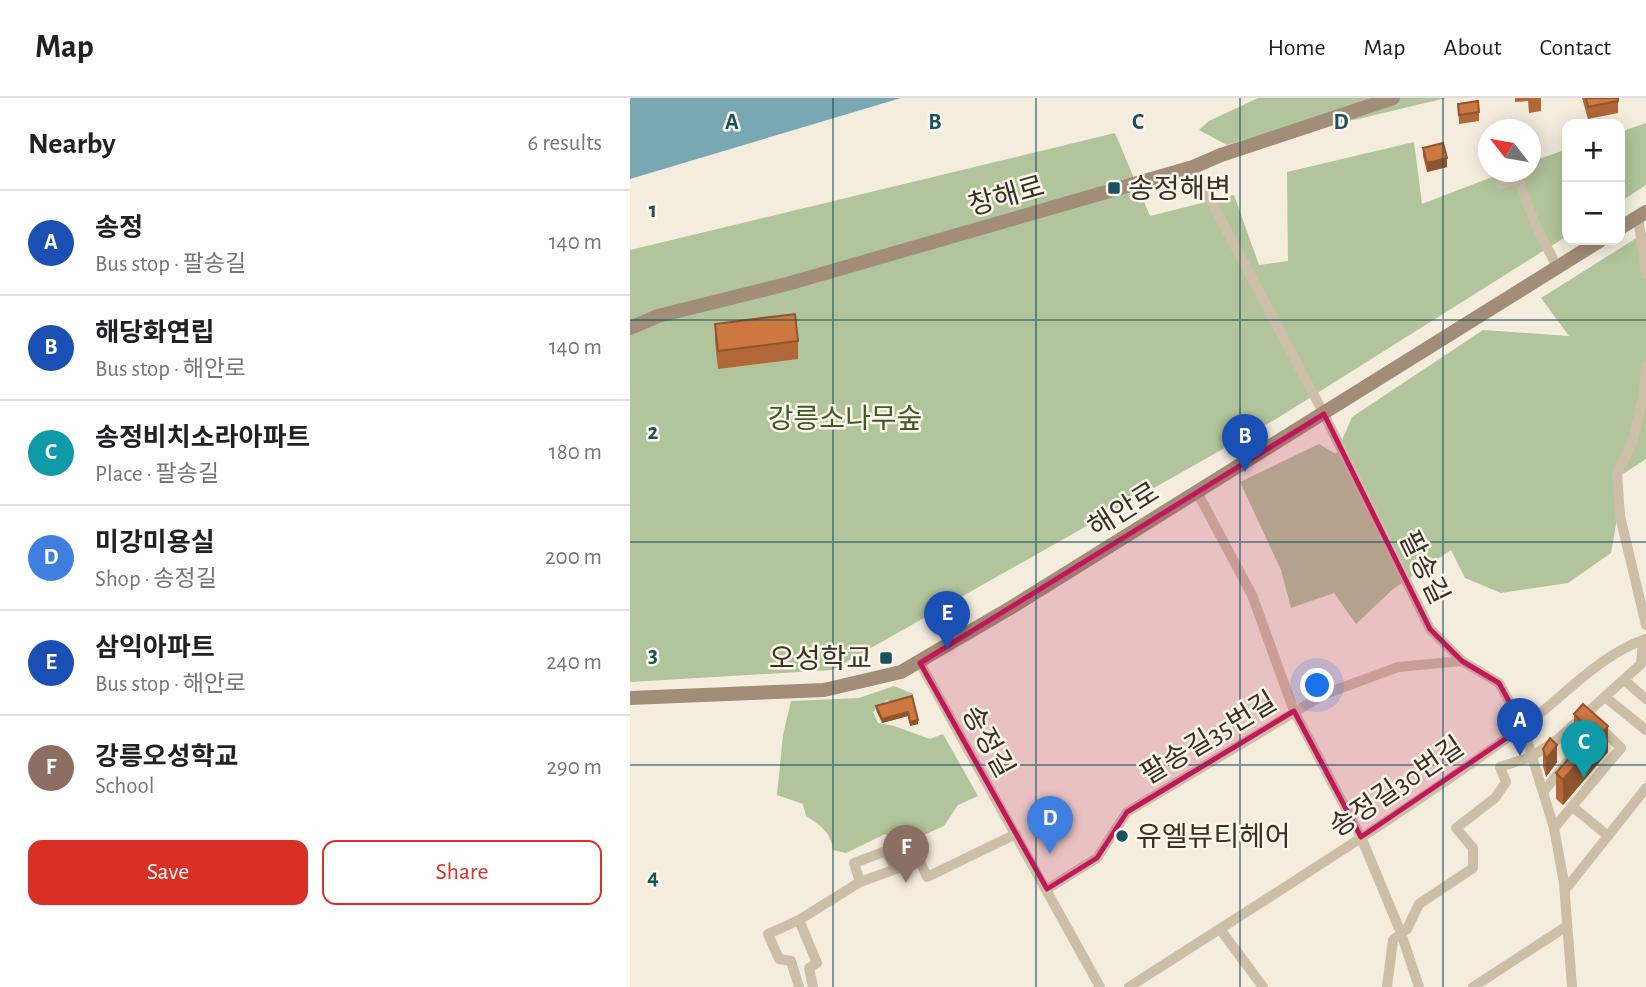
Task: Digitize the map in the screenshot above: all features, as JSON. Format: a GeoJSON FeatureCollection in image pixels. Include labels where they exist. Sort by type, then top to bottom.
{"type":"FeatureCollection","features":[{"type":"Feature","properties":{"kind":"street","name":"창해로"},"geometry":{"type":"LineString","coordinates":[[630,328],[658,316],[787,284],[1193,167],[1393,98]]}},
{"type":"Feature","properties":{"kind":"street","name":"팔송길"},"geometry":{"type":"LineString","coordinates":[[1193,167],[1324,414],[1430,629],[1462,661],[1499,683],[1523,727],[1554,828],[1564,890],[1572,987]]}},
{"type":"Feature","properties":{"kind":"street"},"geometry":{"type":"LineString","coordinates":[[1501,184],[1505,182]]}},
{"type":"Feature","properties":{"kind":"street"},"geometry":{"type":"LineString","coordinates":[[1520,182],[1536,226],[1558,267]]}},
{"type":"Feature","properties":{"kind":"street"},"geometry":{"type":"LineString","coordinates":[[1625,225],[1642,214],[1646,274]]}},
{"type":"Feature","properties":{"kind":"street","name":"해안로"},"geometry":{"type":"LineString","coordinates":[[630,698],[824,691],[881,679],[920,663],[1593,245]]}},
{"type":"Feature","properties":{"kind":"street"},"geometry":{"type":"LineString","coordinates":[[1646,366],[1643,397],[1633,440],[1617,474],[1620,516],[1646,625]]}},
{"type":"Feature","properties":{"kind":"street"},"geometry":{"type":"LineString","coordinates":[[1197,492],[1252,595],[1294,711],[1361,837],[1401,933],[1419,987]]}},
{"type":"Feature","properties":{"kind":"street"},"geometry":{"type":"LineString","coordinates":[[1387,987],[1393,940],[1416,916],[1419,904],[1473,868],[1473,848],[1456,828],[1495,798],[1506,782],[1500,767],[1531,757],[1549,745],[1624,680],[1641,664],[1645,639]]}},
{"type":"Feature","properties":{"kind":"street","name":"송정길30번길"},"geometry":{"type":"LineString","coordinates":[[1129,987],[1361,837],[1523,727],[1622,647],[1645,639]]}},
{"type":"Feature","properties":{"kind":"street","name":"팔송길35번길"},"geometry":{"type":"LineString","coordinates":[[1047,889],[1097,858],[1126,812],[1294,711],[1325,694],[1398,667],[1462,661]]}},
{"type":"Feature","properties":{"kind":"street","name":"송정길"},"geometry":{"type":"LineString","coordinates":[[920,663],[1100,987]]}},
{"type":"Feature","properties":{"kind":"street"},"geometry":{"type":"LineString","coordinates":[[1624,680],[1646,699]]}},
{"type":"Feature","properties":{"kind":"street"},"geometry":{"type":"LineString","coordinates":[[1605,696],[1646,730]]}},
{"type":"Feature","properties":{"kind":"street"},"geometry":{"type":"LineString","coordinates":[[1554,828],[1621,748],[1586,713]]}},
{"type":"Feature","properties":{"kind":"street"},"geometry":{"type":"LineString","coordinates":[[1549,745],[1567,762]]}},
{"type":"Feature","properties":{"kind":"street"},"geometry":{"type":"LineString","coordinates":[[1544,791],[1576,751],[1570,746]]}},
{"type":"Feature","properties":{"kind":"street"},"geometry":{"type":"LineString","coordinates":[[1564,890],[1646,788]]}},
{"type":"Feature","properties":{"kind":"street"},"geometry":{"type":"LineString","coordinates":[[1573,807],[1608,836]]}},
{"type":"Feature","properties":{"kind":"street"},"geometry":{"type":"LineString","coordinates":[[799,987],[791,961],[779,959],[768,934],[799,920],[860,882],[919,859],[927,877],[1016,834]]}},
{"type":"Feature","properties":{"kind":"street"},"geometry":{"type":"LineString","coordinates":[[860,882],[854,863],[886,851],[896,869]]}},
{"type":"Feature","properties":{"kind":"street"},"geometry":{"type":"LineString","coordinates":[[799,920],[817,963],[809,968],[813,987]]}},
{"type":"Feature","properties":{"kind":"street"},"geometry":{"type":"LineString","coordinates":[[1473,987],[1567,926]]}},
{"type":"Feature","properties":{"kind":"street"},"geometry":{"type":"LineString","coordinates":[[1220,929],[1263,987]]}},
{"type":"Feature","properties":{"kind":"highlighted area"},"geometry":{"type":"Polygon","coordinates":[[[1324,414],[1430,629],[1462,661],[1499,683],[1523,727],[1361,837],[1294,711],[1127,812],[1097,858],[1047,889],[920,663],[1324,414]]]}},
{"type":"Feature","properties":{"kind":"green space"},"geometry":{"type":"Polygon","coordinates":[[[1258,98],[1446,98],[1354,120],[1293,125],[1227,145],[1199,130],[1209,121],[1258,98]]]}},
{"type":"Feature","properties":{"kind":"green space"},"geometry":{"type":"Polygon","coordinates":[[[1646,123],[1646,185],[1625,199],[1625,182],[1625,130],[1646,123]]]}},
{"type":"Feature","properties":{"kind":"green space","name":"강릉소나무숲"},"geometry":{"type":"Polygon","coordinates":[[[1115,133],[1150,216],[1234,195],[1259,265],[1288,261],[1287,172],[1414,142],[1422,204],[1479,182],[1541,182],[1541,158],[1562,151],[1562,239],[1276,419],[832,670],[630,682],[630,250],[1115,133]]]}},
{"type":"Feature","properties":{"kind":"green space"},"geometry":{"type":"Polygon","coordinates":[[[1646,232],[1646,459],[1620,476],[1619,508],[1611,553],[1568,583],[1501,593],[1465,578],[1451,550],[1393,589],[1356,624],[1334,593],[1291,608],[1281,570],[1240,482],[1319,444],[1336,454],[1352,417],[1483,330],[1569,336],[1541,298],[1646,232]]]}},
{"type":"Feature","properties":{"kind":"green space"},"geometry":{"type":"Polygon","coordinates":[[[894,686],[914,694],[895,704],[887,700],[873,712],[878,723],[930,739],[943,734],[978,796],[958,805],[944,826],[904,844],[885,834],[846,853],[833,850],[828,834],[806,816],[803,804],[777,795],[783,735],[791,701],[859,698],[894,686]]]}},
{"type":"Feature","properties":{"kind":"water"},"geometry":{"type":"Polygon","coordinates":[[[630,98],[901,98],[630,179],[630,98]]]}},
{"type":"Feature","properties":{"kind":"building"},"geometry":{"type":"Polygon","coordinates":[[[1586,98],[1618,98],[1618,101],[1588,107],[1586,98]]]}},
{"type":"Feature","properties":{"kind":"building"},"geometry":{"type":"Polygon","coordinates":[[[1478,101],[1479,112],[1459,115],[1458,104],[1478,101]]]}},
{"type":"Feature","properties":{"kind":"building"},"geometry":{"type":"Polygon","coordinates":[[[1443,143],[1447,158],[1427,163],[1423,148],[1443,143]]]}},
{"type":"Feature","properties":{"kind":"building"},"geometry":{"type":"Polygon","coordinates":[[[795,314],[798,341],[718,351],[715,324],[795,314]]]}},
{"type":"Feature","properties":{"kind":"building"},"geometry":{"type":"Polygon","coordinates":[[[912,696],[918,720],[910,722],[908,712],[882,719],[876,706],[912,696]]]}},
{"type":"Feature","properties":{"kind":"building"},"geometry":{"type":"Polygon","coordinates":[[[1583,704],[1608,726],[1563,780],[1556,773],[1592,732],[1574,714],[1583,704]]]}},
{"type":"Feature","properties":{"kind":"building"},"geometry":{"type":"Polygon","coordinates":[[[1550,738],[1557,745],[1546,759],[1543,749],[1550,738]]]}},
{"type":"Feature","properties":{"kind":"place","name":"송정해변"},"geometry":{"type":"Point","coordinates":[1114,188]}},
{"type":"Feature","properties":{"kind":"place","name":"해당화연립"},"geometry":{"type":"Point","coordinates":[1245,472]}},
{"type":"Feature","properties":{"kind":"place","name":"삼익아파트"},"geometry":{"type":"Point","coordinates":[947,649]}},
{"type":"Feature","properties":{"kind":"place","name":"오성학교"},"geometry":{"type":"Point","coordinates":[886,658]}},
{"type":"Feature","properties":{"kind":"place","name":"송정"},"geometry":{"type":"Point","coordinates":[1520,756]}},
{"type":"Feature","properties":{"kind":"place","name":"송정비치소라아파트"},"geometry":{"type":"Point","coordinates":[1584,778]}},
{"type":"Feature","properties":{"kind":"place","name":"유엘뷰티헤어"},"geometry":{"type":"Point","coordinates":[1122,836]}},
{"type":"Feature","properties":{"kind":"place","name":"미강미용실"},"geometry":{"type":"Point","coordinates":[1050,854]}},
{"type":"Feature","properties":{"kind":"place","name":"강릉오성학교"},"geometry":{"type":"Point","coordinates":[906,883]}}]}
